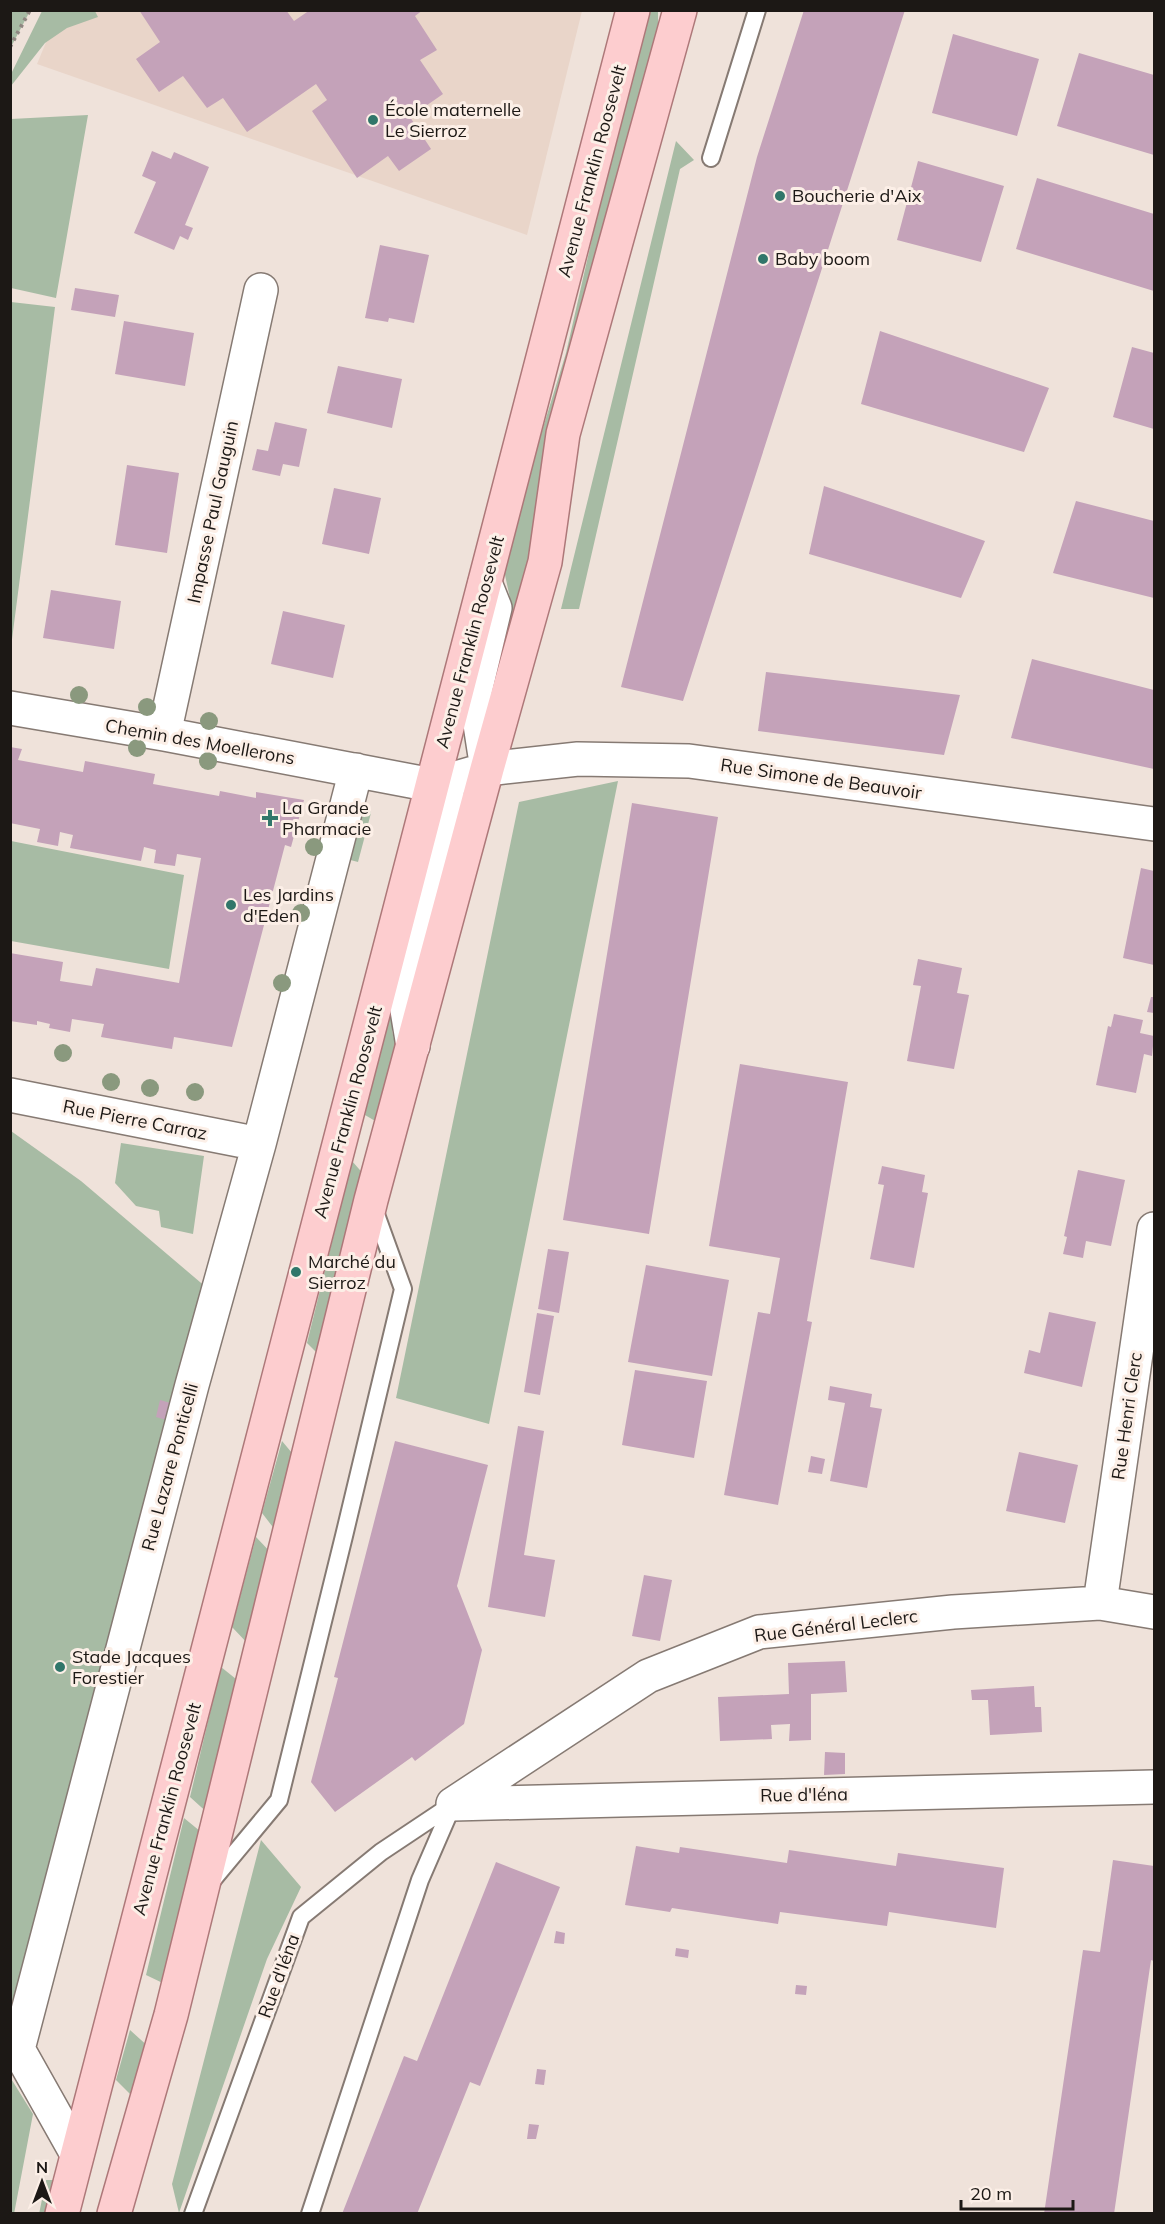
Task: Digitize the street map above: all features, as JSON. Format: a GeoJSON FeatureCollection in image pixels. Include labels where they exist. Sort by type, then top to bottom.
{"type":"FeatureCollection","features":[{"type":"Feature","properties":{"kind":"main road","name":"Avenue Franklin Roosevelt"},"geometry":{"type":"LineString","coordinates":[[62,2214],[633,10]]}},
{"type":"Feature","properties":{"kind":"main road"},"geometry":{"type":"LineString","coordinates":[[114,2214],[171,2015],[202,1893],[371,1200],[545,562],[563,434],[677,15]]}},
{"type":"Feature","properties":{"kind":"street","name":"Impasse Paul Gauguin"},"geometry":{"type":"LineString","coordinates":[[164,734],[261,290]]}},
{"type":"Feature","properties":{"kind":"street"},"geometry":{"type":"LineString","coordinates":[[485,583],[495,608],[475,692],[487,769]]}},
{"type":"Feature","properties":{"kind":"street","name":"Chemin des Moellerons"},"geometry":{"type":"LineString","coordinates":[[10,708],[164,734],[432,785]]}},
{"type":"Feature","properties":{"kind":"street","name":"Rue Simone de Beauvoir"},"geometry":{"type":"LineString","coordinates":[[432,785],[487,769],[578,759],[689,761],[1155,824]]}},
{"type":"Feature","properties":{"kind":"street","name":"Rue Lazare Ponticelli"},"geometry":{"type":"LineString","coordinates":[[77,2154],[18,2049],[356,770]]}},
{"type":"Feature","properties":{"kind":"street"},"geometry":{"type":"LineString","coordinates":[[413,1046],[406,1004],[455,808],[432,785]]}},
{"type":"Feature","properties":{"kind":"street","name":"Rue Pierre Carraz"},"geometry":{"type":"LineString","coordinates":[[10,1095],[259,1144]]}},
{"type":"Feature","properties":{"kind":"street","name":"Rue Henri Clerc"},"geometry":{"type":"LineString","coordinates":[[1100,1603],[1155,1229]]}},
{"type":"Feature","properties":{"kind":"street","name":"Rue Général Leclerc"},"geometry":{"type":"LineString","coordinates":[[453,1804],[648,1676],[759,1632],[953,1612],[1100,1603],[1155,1612]]}},
{"type":"Feature","properties":{"kind":"street","name":"Rue d'Iéna"},"geometry":{"type":"LineString","coordinates":[[453,1804],[1154,1787]]}},
{"type":"Feature","properties":{"kind":"lane"},"geometry":{"type":"LineString","coordinates":[[711,158],[757,10]]}},
{"type":"Feature","properties":{"kind":"lane"},"geometry":{"type":"LineString","coordinates":[[202,1893],[279,1800],[344,1536],[403,1289],[371,1200]]}},
{"type":"Feature","properties":{"kind":"lane"},"geometry":{"type":"LineString","coordinates":[[310,2214],[420,1880],[453,1804]]}},
{"type":"Feature","properties":{"kind":"lane","name":"Rue d'Iéna"},"geometry":{"type":"LineString","coordinates":[[193,2214],[301,1917],[381,1852],[453,1804]]}},
{"type":"Feature","properties":{"kind":"path"},"geometry":{"type":"LineString","coordinates":[[10,47],[30,10]]}},
{"type":"Feature","properties":{"kind":"shaded area"},"geometry":{"type":"Polygon","coordinates":[[[59,11],[582,11],[527,235],[37,64],[59,11]]]}},
{"type":"Feature","properties":{"kind":"green space"},"geometry":{"type":"Polygon","coordinates":[[[10,11],[30,11],[11,47],[10,11]]]}},
{"type":"Feature","properties":{"kind":"green space"},"geometry":{"type":"Polygon","coordinates":[[[42,11],[95,11],[98,17],[67,28],[45,43],[11,86],[11,74],[42,11]]]}},
{"type":"Feature","properties":{"kind":"green space"},"geometry":{"type":"Polygon","coordinates":[[[644,11],[658,11],[658,37],[524,593],[494,698],[486,696],[511,603],[502,561],[566,353],[644,11]]]}},
{"type":"Feature","properties":{"kind":"green space"},"geometry":{"type":"Polygon","coordinates":[[[88,115],[56,298],[11,288],[11,119],[88,115]]]}},
{"type":"Feature","properties":{"kind":"green space"},"geometry":{"type":"Polygon","coordinates":[[[676,141],[694,160],[680,169],[579,609],[561,609],[676,141]]]}},
{"type":"Feature","properties":{"kind":"green space"},"geometry":{"type":"Polygon","coordinates":[[[10,302],[55,307],[11,647],[10,302]]]}},
{"type":"Feature","properties":{"kind":"green space"},"geometry":{"type":"Polygon","coordinates":[[[618,781],[489,1424],[396,1398],[519,802],[618,781]]]}},
{"type":"Feature","properties":{"kind":"green space"},"geometry":{"type":"Polygon","coordinates":[[[360,803],[368,806],[371,813],[358,862],[339,857],[360,803]]]}},
{"type":"Feature","properties":{"kind":"green space"},"geometry":{"type":"Polygon","coordinates":[[[11,841],[184,875],[169,969],[11,941],[11,841]]]}},
{"type":"Feature","properties":{"kind":"green space"},"geometry":{"type":"Polygon","coordinates":[[[424,896],[392,1031],[400,1063],[382,1125],[365,1115],[383,1034],[424,896]]]}},
{"type":"Feature","properties":{"kind":"green space","name":"Stade Jacques Forestier"},"geometry":{"type":"Polygon","coordinates":[[[11,1131],[81,1181],[207,1288],[11,2045],[11,1131]]]}},
{"type":"Feature","properties":{"kind":"green space"},"geometry":{"type":"Polygon","coordinates":[[[121,1143],[204,1156],[193,1234],[161,1227],[159,1211],[136,1206],[115,1183],[121,1143]]]}},
{"type":"Feature","properties":{"kind":"green space"},"geometry":{"type":"Polygon","coordinates":[[[352,1161],[366,1177],[323,1359],[307,1343],[352,1161]]]}},
{"type":"Feature","properties":{"kind":"green space"},"geometry":{"type":"Polygon","coordinates":[[[282,1441],[297,1459],[279,1535],[262,1513],[282,1441]]]}},
{"type":"Feature","properties":{"kind":"green space"},"geometry":{"type":"Polygon","coordinates":[[[256,1537],[274,1556],[250,1646],[232,1627],[256,1537]]]}},
{"type":"Feature","properties":{"kind":"green space"},"geometry":{"type":"Polygon","coordinates":[[[221,1667],[241,1683],[211,1816],[190,1797],[221,1667]]]}},
{"type":"Feature","properties":{"kind":"green space"},"geometry":{"type":"Polygon","coordinates":[[[184,1818],[206,1836],[169,1986],[146,1975],[184,1818]]]}},
{"type":"Feature","properties":{"kind":"green space"},"geometry":{"type":"Polygon","coordinates":[[[261,1840],[301,1887],[267,1959],[179,2213],[172,2184],[261,1840]]]}},
{"type":"Feature","properties":{"kind":"green space"},"geometry":{"type":"Polygon","coordinates":[[[130,2030],[151,2049],[136,2100],[116,2080],[130,2030]]]}},
{"type":"Feature","properties":{"kind":"green space"},"geometry":{"type":"Polygon","coordinates":[[[10,2077],[33,2114],[14,2214],[10,2213],[10,2077]]]}},
{"type":"Feature","properties":{"kind":"green space"},"geometry":{"type":"Polygon","coordinates":[[[46,2180],[55,2180],[48,2213],[39,2214],[46,2180]]]}},
{"type":"Feature","properties":{"kind":"building"},"geometry":{"type":"Polygon","coordinates":[[[139,10],[286,10],[294,21],[310,10],[423,10],[415,16],[437,50],[420,60],[443,94],[410,117],[431,149],[399,171],[388,156],[357,178],[312,111],[327,100],[316,84],[247,132],[223,98],[207,108],[183,76],[159,92],[136,59],[160,42],[139,10]]]}},
{"type":"Feature","properties":{"kind":"building"},"geometry":{"type":"Polygon","coordinates":[[[804,10],[905,10],[683,701],[621,687],[757,157],[804,10]]]}},
{"type":"Feature","properties":{"kind":"building"},"geometry":{"type":"Polygon","coordinates":[[[953,34],[1039,59],[1017,136],[932,113],[953,34]]]}},
{"type":"Feature","properties":{"kind":"building"},"geometry":{"type":"Polygon","coordinates":[[[1079,53],[1154,75],[1154,155],[1057,126],[1079,53]]]}},
{"type":"Feature","properties":{"kind":"building"},"geometry":{"type":"Polygon","coordinates":[[[152,151],[171,159],[174,152],[209,167],[185,225],[193,228],[188,240],[180,236],[174,250],[134,233],[156,182],[142,176],[152,151]]]}},
{"type":"Feature","properties":{"kind":"building"},"geometry":{"type":"Polygon","coordinates":[[[918,161],[1004,186],[981,262],[897,240],[918,161]]]}},
{"type":"Feature","properties":{"kind":"building"},"geometry":{"type":"Polygon","coordinates":[[[1037,178],[1154,214],[1154,291],[1016,249],[1037,178]]]}},
{"type":"Feature","properties":{"kind":"building"},"geometry":{"type":"Polygon","coordinates":[[[380,245],[429,255],[414,323],[389,318],[388,322],[365,318],[380,245]]]}},
{"type":"Feature","properties":{"kind":"building"},"geometry":{"type":"Polygon","coordinates":[[[75,288],[119,295],[115,317],[71,310],[75,288]]]}},
{"type":"Feature","properties":{"kind":"building"},"geometry":{"type":"Polygon","coordinates":[[[124,321],[194,333],[185,386],[115,374],[124,321]]]}},
{"type":"Feature","properties":{"kind":"building"},"geometry":{"type":"Polygon","coordinates":[[[880,331],[1049,388],[1024,452],[861,404],[880,331]]]}},
{"type":"Feature","properties":{"kind":"building"},"geometry":{"type":"Polygon","coordinates":[[[1132,347],[1154,353],[1154,429],[1113,417],[1132,347]]]}},
{"type":"Feature","properties":{"kind":"building"},"geometry":{"type":"Polygon","coordinates":[[[338,366],[402,379],[392,428],[327,413],[338,366]]]}},
{"type":"Feature","properties":{"kind":"building"},"geometry":{"type":"Polygon","coordinates":[[[275,422],[307,429],[299,467],[283,464],[280,476],[252,470],[257,449],[268,451],[275,422]]]}},
{"type":"Feature","properties":{"kind":"building"},"geometry":{"type":"Polygon","coordinates":[[[127,465],[179,473],[167,553],[115,545],[127,465]]]}},
{"type":"Feature","properties":{"kind":"building"},"geometry":{"type":"Polygon","coordinates":[[[824,486],[985,541],[961,598],[809,554],[824,486]]]}},
{"type":"Feature","properties":{"kind":"building"},"geometry":{"type":"Polygon","coordinates":[[[334,488],[381,498],[369,554],[322,544],[334,488]]]}},
{"type":"Feature","properties":{"kind":"building"},"geometry":{"type":"Polygon","coordinates":[[[1076,501],[1154,521],[1154,598],[1053,573],[1076,501]]]}},
{"type":"Feature","properties":{"kind":"building"},"geometry":{"type":"Polygon","coordinates":[[[51,590],[121,601],[114,649],[43,638],[51,590]]]}},
{"type":"Feature","properties":{"kind":"building"},"geometry":{"type":"Polygon","coordinates":[[[283,611],[345,625],[333,678],[271,664],[283,611]]]}},
{"type":"Feature","properties":{"kind":"building"},"geometry":{"type":"Polygon","coordinates":[[[1032,659],[1154,690],[1154,769],[1011,738],[1032,659]]]}},
{"type":"Feature","properties":{"kind":"building"},"geometry":{"type":"Polygon","coordinates":[[[766,672],[960,695],[944,755],[758,731],[766,672]]]}},
{"type":"Feature","properties":{"kind":"building","name":"Les Jardins d'Eden"},"geometry":{"type":"Polygon","coordinates":[[[10,747],[22,749],[18,760],[83,772],[85,761],[155,774],[153,784],[219,796],[220,791],[256,798],[256,792],[304,800],[291,847],[285,845],[232,1047],[174,1037],[172,1049],[101,1037],[104,1024],[72,1019],[70,1032],[49,1028],[50,1024],[37,1021],[37,1025],[10,1021],[10,953],[63,962],[60,981],[92,986],[96,968],[179,983],[201,858],[177,854],[175,866],[154,863],[156,850],[144,847],[141,861],[70,848],[73,835],[60,832],[58,846],[37,842],[40,829],[10,823],[10,747]]]}},
{"type":"Feature","properties":{"kind":"building"},"geometry":{"type":"Polygon","coordinates":[[[632,803],[718,817],[649,1234],[563,1220],[632,803]]]}},
{"type":"Feature","properties":{"kind":"building"},"geometry":{"type":"Polygon","coordinates":[[[1141,868],[1154,871],[1154,965],[1123,958],[1141,868]]]}},
{"type":"Feature","properties":{"kind":"building"},"geometry":{"type":"Polygon","coordinates":[[[918,959],[962,968],[957,993],[969,995],[954,1069],[907,1061],[921,986],[913,985],[918,959]]]}},
{"type":"Feature","properties":{"kind":"building"},"geometry":{"type":"Polygon","coordinates":[[[1151,997],[1154,997],[1154,1013],[1147,1012],[1151,997]]]}},
{"type":"Feature","properties":{"kind":"building"},"geometry":{"type":"Polygon","coordinates":[[[1114,1014],[1143,1020],[1140,1033],[1154,1036],[1152,1056],[1144,1054],[1136,1093],[1096,1085],[1108,1026],[1111,1027],[1114,1014]]]}},
{"type":"Feature","properties":{"kind":"building"},"geometry":{"type":"Polygon","coordinates":[[[740,1064],[848,1082],[807,1321],[812,1322],[778,1505],[724,1495],[758,1312],[770,1314],[780,1258],[709,1246],[740,1064]]]}},
{"type":"Feature","properties":{"kind":"building"},"geometry":{"type":"Polygon","coordinates":[[[882,1166],[925,1175],[922,1192],[928,1193],[914,1268],[870,1259],[884,1185],[878,1184],[882,1166]]]}},
{"type":"Feature","properties":{"kind":"building"},"geometry":{"type":"Polygon","coordinates":[[[1078,1170],[1125,1180],[1111,1246],[1086,1241],[1083,1258],[1063,1254],[1067,1237],[1064,1236],[1078,1170]]]}},
{"type":"Feature","properties":{"kind":"building"},"geometry":{"type":"Polygon","coordinates":[[[548,1249],[569,1252],[559,1313],[538,1309],[548,1249]]]}},
{"type":"Feature","properties":{"kind":"building"},"geometry":{"type":"Polygon","coordinates":[[[646,1265],[729,1280],[712,1376],[628,1362],[646,1265]]]}},
{"type":"Feature","properties":{"kind":"building"},"geometry":{"type":"Polygon","coordinates":[[[1049,1312],[1096,1322],[1082,1387],[1024,1373],[1029,1350],[1040,1353],[1049,1312]]]}},
{"type":"Feature","properties":{"kind":"building"},"geometry":{"type":"Polygon","coordinates":[[[537,1313],[554,1316],[540,1395],[524,1392],[537,1313]]]}},
{"type":"Feature","properties":{"kind":"building"},"geometry":{"type":"Polygon","coordinates":[[[635,1370],[707,1381],[694,1458],[622,1445],[635,1370]]]}},
{"type":"Feature","properties":{"kind":"building"},"geometry":{"type":"Polygon","coordinates":[[[830,1386],[872,1394],[870,1407],[882,1409],[867,1488],[830,1481],[845,1403],[828,1400],[830,1386]]]}},
{"type":"Feature","properties":{"kind":"building"},"geometry":{"type":"Polygon","coordinates":[[[160,1400],[174,1404],[170,1421],[156,1417],[160,1400]]]}},
{"type":"Feature","properties":{"kind":"building"},"geometry":{"type":"Polygon","coordinates":[[[518,1426],[544,1431],[524,1555],[555,1560],[545,1617],[488,1607],[518,1426]]]}},
{"type":"Feature","properties":{"kind":"building"},"geometry":{"type":"Polygon","coordinates":[[[395,1441],[488,1465],[457,1586],[482,1650],[464,1724],[415,1761],[412,1757],[335,1812],[311,1782],[338,1678],[334,1677],[395,1441]]]}},
{"type":"Feature","properties":{"kind":"building"},"geometry":{"type":"Polygon","coordinates":[[[1019,1452],[1078,1465],[1065,1523],[1006,1511],[1019,1452]]]}},
{"type":"Feature","properties":{"kind":"building"},"geometry":{"type":"Polygon","coordinates":[[[811,1456],[825,1459],[822,1474],[808,1472],[811,1456]]]}},
{"type":"Feature","properties":{"kind":"building"},"geometry":{"type":"Polygon","coordinates":[[[644,1575],[672,1580],[660,1641],[632,1636],[644,1575]]]}},
{"type":"Feature","properties":{"kind":"building"},"geometry":{"type":"Polygon","coordinates":[[[845,1661],[847,1692],[811,1694],[811,1740],[789,1741],[790,1724],[771,1725],[772,1739],[720,1741],[718,1697],[789,1694],[788,1663],[845,1661]]]}},
{"type":"Feature","properties":{"kind":"building"},"geometry":{"type":"Polygon","coordinates":[[[1034,1686],[1035,1707],[1041,1707],[1042,1732],[990,1735],[988,1700],[972,1700],[971,1690],[1034,1686]]]}},
{"type":"Feature","properties":{"kind":"building"},"geometry":{"type":"Polygon","coordinates":[[[825,1752],[845,1753],[845,1774],[824,1775],[825,1752]]]}},
{"type":"Feature","properties":{"kind":"building"},"geometry":{"type":"Polygon","coordinates":[[[636,1846],[679,1853],[680,1847],[787,1863],[789,1850],[896,1866],[898,1853],[1004,1868],[996,1928],[889,1912],[887,1926],[780,1912],[778,1924],[672,1908],[670,1912],[625,1905],[636,1846]]]}},
{"type":"Feature","properties":{"kind":"building"},"geometry":{"type":"Polygon","coordinates":[[[1113,1860],[1154,1866],[1154,1961],[1151,1960],[1114,2214],[1044,2214],[1083,1950],[1100,1952],[1113,1860]]]}},
{"type":"Feature","properties":{"kind":"building"},"geometry":{"type":"Polygon","coordinates":[[[496,1862],[560,1887],[480,2086],[470,2082],[417,2214],[342,2214],[404,2056],[417,2061],[496,1862]]]}},
{"type":"Feature","properties":{"kind":"building"},"geometry":{"type":"Polygon","coordinates":[[[556,1931],[565,1933],[564,1944],[554,1943],[556,1931]]]}},
{"type":"Feature","properties":{"kind":"building"},"geometry":{"type":"Polygon","coordinates":[[[676,1948],[689,1950],[688,1958],[675,1956],[676,1948]]]}},
{"type":"Feature","properties":{"kind":"building"},"geometry":{"type":"Polygon","coordinates":[[[796,1985],[807,1986],[806,1995],[795,1994],[796,1985]]]}},
{"type":"Feature","properties":{"kind":"building"},"geometry":{"type":"Polygon","coordinates":[[[537,2069],[546,2070],[544,2085],[535,2084],[537,2069]]]}},
{"type":"Feature","properties":{"kind":"building"},"geometry":{"type":"Polygon","coordinates":[[[529,2124],[539,2125],[536,2139],[527,2139],[529,2124]]]}},
{"type":"Feature","properties":{"kind":"place","name":"École maternelle Le Sierroz"},"geometry":{"type":"Point","coordinates":[373,120]}},
{"type":"Feature","properties":{"kind":"place","name":"Boucherie d'Aix"},"geometry":{"type":"Point","coordinates":[780,196]}},
{"type":"Feature","properties":{"kind":"place","name":"Baby boom"},"geometry":{"type":"Point","coordinates":[763,259]}},
{"type":"Feature","properties":{"kind":"place","name":"La Grande Pharmacie"},"geometry":{"type":"Point","coordinates":[270,818]}},
{"type":"Feature","properties":{"kind":"place","name":"Les Jardins d'Eden"},"geometry":{"type":"Point","coordinates":[231,905]}},
{"type":"Feature","properties":{"kind":"place","name":"Marché du Sierroz"},"geometry":{"type":"Point","coordinates":[296,1272]}},
{"type":"Feature","properties":{"kind":"place","name":"Stade Jacques Forestier"},"geometry":{"type":"Point","coordinates":[60,1667]}}]}
